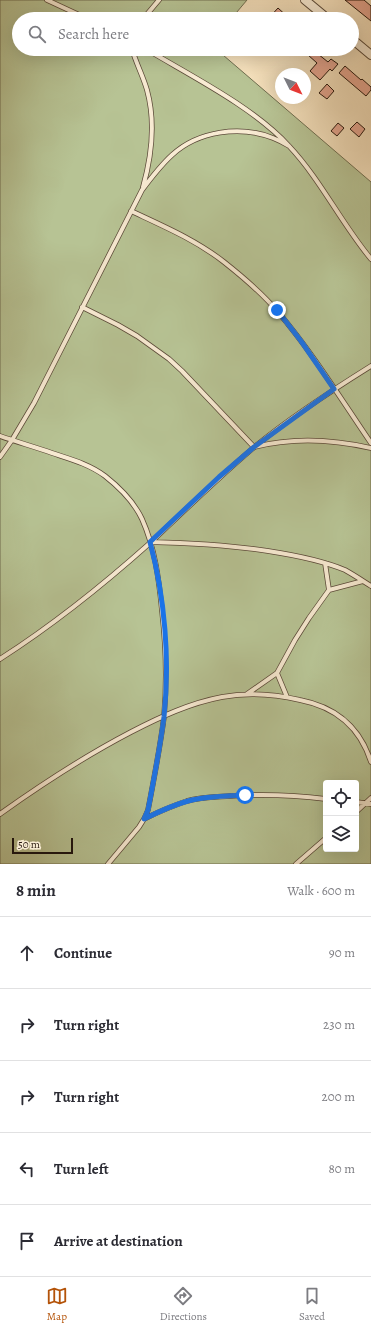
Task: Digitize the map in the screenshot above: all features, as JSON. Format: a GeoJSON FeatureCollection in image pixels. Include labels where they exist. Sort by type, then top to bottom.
{"type":"FeatureCollection","features":[{"type":"Feature","properties":{"kind":"street"},"geometry":{"type":"LineString","coordinates":[[305,0],[320,12]]}},
{"type":"Feature","properties":{"kind":"street"},"geometry":{"type":"LineString","coordinates":[[359,45],[371,55]]}},
{"type":"Feature","properties":{"kind":"lane"},"geometry":{"type":"LineString","coordinates":[[47,0],[73,12]]}},
{"type":"Feature","properties":{"kind":"lane"},"geometry":{"type":"LineString","coordinates":[[149,12],[159,0]]}},
{"type":"Feature","properties":{"kind":"lane"},"geometry":{"type":"LineString","coordinates":[[0,457],[34,403],[142,190],[148,169],[152,144],[152,115],[146,88],[135,56]]}},
{"type":"Feature","properties":{"kind":"lane"},"geometry":{"type":"LineString","coordinates":[[158,56],[228,98],[262,121],[277,134],[289,146],[314,177],[360,246],[371,259]]}},
{"type":"Feature","properties":{"kind":"lane"},"geometry":{"type":"LineString","coordinates":[[142,190],[172,154],[197,138],[211,134],[236,131],[259,134],[273,138],[289,146]]}},
{"type":"Feature","properties":{"kind":"lane"},"geometry":{"type":"LineString","coordinates":[[131,211],[174,231],[223,261],[263,296],[285,320],[301,341],[371,443]]}},
{"type":"Feature","properties":{"kind":"lane"},"geometry":{"type":"LineString","coordinates":[[82,307],[137,336],[169,359],[254,447]]}},
{"type":"Feature","properties":{"kind":"lane"},"geometry":{"type":"LineString","coordinates":[[0,659],[43,630],[114,574],[254,447],[334,389],[371,366]]}},
{"type":"Feature","properties":{"kind":"lane"},"geometry":{"type":"LineString","coordinates":[[0,436],[84,464],[104,475],[121,490],[136,508],[142,519],[150,542],[160,593],[165,644],[166,677],[164,716],[157,765],[148,810],[144,819],[108,864]]}},
{"type":"Feature","properties":{"kind":"lane"},"geometry":{"type":"LineString","coordinates":[[254,447],[270,443],[306,440],[342,442],[371,448]]}},
{"type":"Feature","properties":{"kind":"lane"},"geometry":{"type":"LineString","coordinates":[[150,542],[225,545],[283,553],[324,563],[346,571],[371,586]]}},
{"type":"Feature","properties":{"kind":"lane"},"geometry":{"type":"LineString","coordinates":[[324,563],[329,590]]}},
{"type":"Feature","properties":{"kind":"lane"},"geometry":{"type":"LineString","coordinates":[[246,695],[277,673],[298,635],[329,590],[363,581]]}},
{"type":"Feature","properties":{"kind":"lane"},"geometry":{"type":"LineString","coordinates":[[277,673],[287,697]]}},
{"type":"Feature","properties":{"kind":"lane"},"geometry":{"type":"LineString","coordinates":[[0,814],[33,790],[115,740],[185,707],[222,697],[269,694],[312,702],[343,718],[361,738],[371,762]]}},
{"type":"Feature","properties":{"kind":"lane"},"geometry":{"type":"LineString","coordinates":[[144,819],[183,803],[204,798],[265,795],[306,796],[323,799]]}},
{"type":"Feature","properties":{"kind":"lane"},"geometry":{"type":"LineString","coordinates":[[359,809],[371,798]]}},
{"type":"Feature","properties":{"kind":"lane"},"geometry":{"type":"LineString","coordinates":[[359,802],[371,804]]}},
{"type":"Feature","properties":{"kind":"lane"},"geometry":{"type":"LineString","coordinates":[[296,864],[323,841]]}},
{"type":"Feature","properties":{"kind":"green space"},"geometry":{"type":"Polygon","coordinates":[[[0,0],[247,0],[237,12],[12,12],[12,56],[224,56],[275,100],[275,104],[280,104],[371,182],[371,864],[0,864],[0,0]]]}},
{"type":"Feature","properties":{"kind":"building"},"geometry":{"type":"Polygon","coordinates":[[[345,0],[364,0],[371,6],[371,21],[345,0]]]}},
{"type":"Feature","properties":{"kind":"building"},"geometry":{"type":"Polygon","coordinates":[[[278,8],[282,12],[274,12],[278,8]]]}},
{"type":"Feature","properties":{"kind":"building"},"geometry":{"type":"Polygon","coordinates":[[[309,56],[320,56],[328,62],[331,59],[338,64],[332,71],[330,69],[320,80],[311,72],[317,63],[309,56]]]}},
{"type":"Feature","properties":{"kind":"building"},"geometry":{"type":"Polygon","coordinates":[[[345,66],[371,87],[371,90],[366,96],[339,73],[345,66]]]}},
{"type":"Feature","properties":{"kind":"building"},"geometry":{"type":"Polygon","coordinates":[[[327,84],[334,91],[327,99],[319,93],[327,84]]]}},
{"type":"Feature","properties":{"kind":"building"},"geometry":{"type":"Polygon","coordinates":[[[357,122],[365,129],[359,137],[350,129],[357,122]]]}},
{"type":"Feature","properties":{"kind":"building"},"geometry":{"type":"Polygon","coordinates":[[[338,123],[344,128],[337,136],[331,131],[338,123]]]}},
{"type":"Feature","properties":{"kind":"route"},"geometry":{"type":"LineString","coordinates":[[245,795],[222,796],[188,801],[144,819],[148,810],[157,765],[166,691],[165,644],[160,593],[158,575],[150,542],[219,477],[254,447],[334,389],[301,341],[277,310]]}}]}
